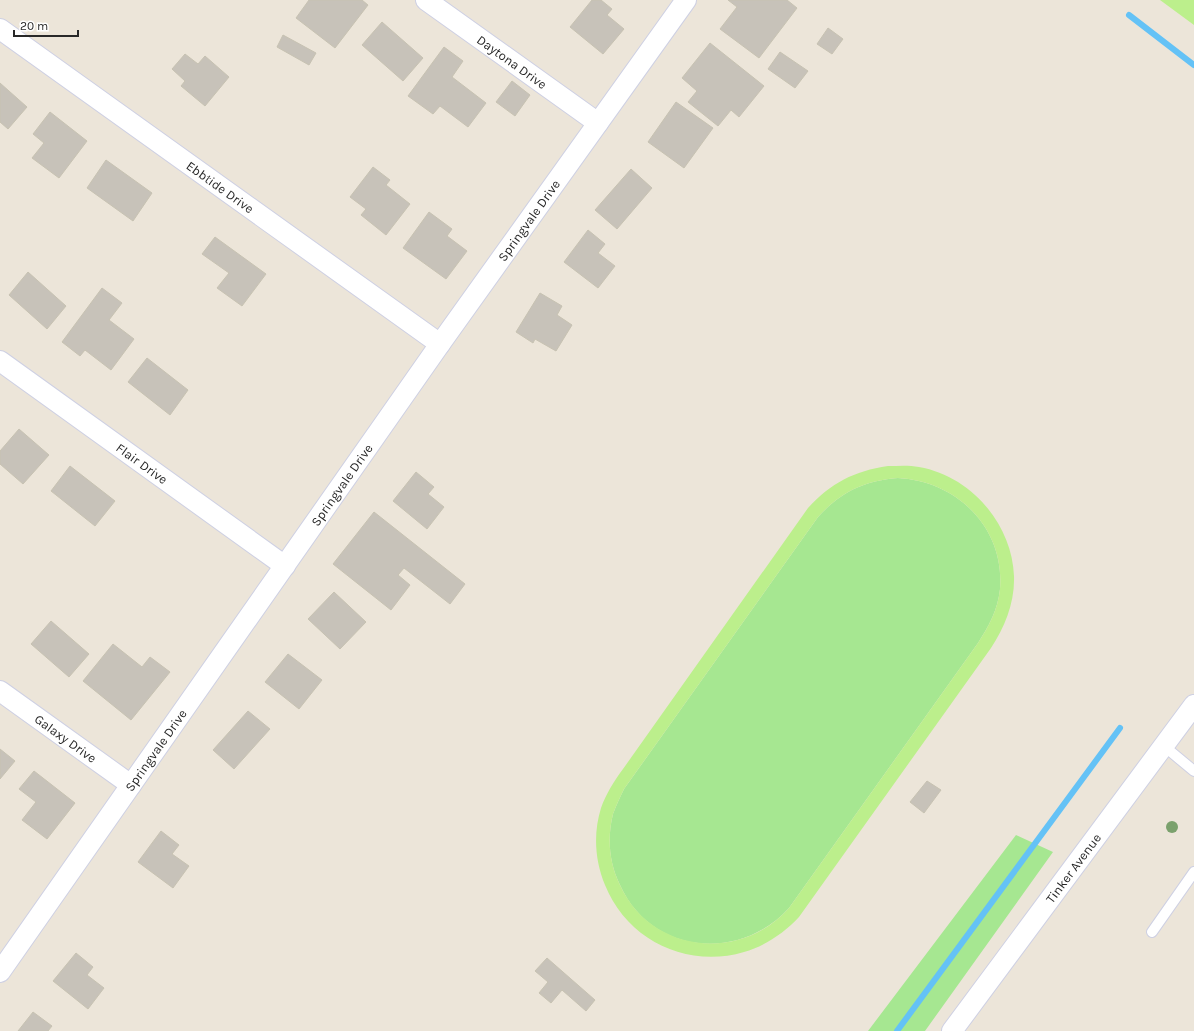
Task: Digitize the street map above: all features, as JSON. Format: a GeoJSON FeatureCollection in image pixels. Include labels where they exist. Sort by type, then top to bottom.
{"type":"FeatureCollection","features":[{"type":"Feature","properties":{"kind":"street","name":"Daytona Drive"},"geometry":{"type":"LineString","coordinates":[[426,0],[598,123]]}},
{"type":"Feature","properties":{"kind":"street","name":"Springvale Drive"},"geometry":{"type":"LineString","coordinates":[[0,972],[440,344],[686,0]]}},
{"type":"Feature","properties":{"kind":"street","name":"Ebbtide Drive"},"geometry":{"type":"LineString","coordinates":[[0,29],[440,344]]}},
{"type":"Feature","properties":{"kind":"street","name":"Flair Drive"},"geometry":{"type":"LineString","coordinates":[[0,361],[285,566]]}},
{"type":"Feature","properties":{"kind":"street","name":"Galaxy Drive"},"geometry":{"type":"LineString","coordinates":[[0,691],[131,785]]}},
{"type":"Feature","properties":{"kind":"street","name":"Tinker Avenue"},"geometry":{"type":"LineString","coordinates":[[952,1031],[1194,705]]}},
{"type":"Feature","properties":{"kind":"lane"},"geometry":{"type":"LineString","coordinates":[[1164,746],[1194,771]]}},
{"type":"Feature","properties":{"kind":"lane"},"geometry":{"type":"LineString","coordinates":[[1152,932],[1194,872]]}},
{"type":"Feature","properties":{"kind":"green space"},"geometry":{"type":"Polygon","coordinates":[[[1160,0],[1194,0],[1194,25],[1160,0]]]}},
{"type":"Feature","properties":{"kind":"green space"},"geometry":{"type":"Polygon","coordinates":[[[888,466],[911,466],[938,472],[956,481],[985,505],[997,521],[1006,538],[1014,576],[1011,605],[1001,632],[799,917],[793,923],[781,934],[759,946],[744,952],[723,956],[701,956],[681,953],[661,946],[644,935],[628,921],[615,904],[605,885],[597,857],[596,837],[598,818],[605,798],[610,788],[808,508],[834,485],[854,475],[888,466]],[[898,478],[863,485],[844,494],[818,517],[624,789],[613,814],[610,832],[611,859],[616,877],[634,908],[653,925],[674,937],[698,943],[722,943],[746,937],[769,926],[789,908],[982,637],[995,610],[1000,589],[999,567],[994,546],[985,528],[973,512],[958,498],[940,488],[920,481],[898,478]]]}},
{"type":"Feature","properties":{"kind":"green space"},"geometry":{"type":"Polygon","coordinates":[[[898,478],[920,481],[940,488],[958,498],[973,512],[985,528],[994,546],[999,567],[1000,589],[995,610],[989,624],[978,643],[789,908],[769,926],[746,937],[722,943],[697,943],[674,937],[652,925],[634,908],[616,877],[611,859],[610,832],[613,814],[624,789],[818,517],[844,494],[854,489],[874,482],[898,478]]]}},
{"type":"Feature","properties":{"kind":"green space"},"geometry":{"type":"Polygon","coordinates":[[[1016,835],[1053,852],[925,1031],[868,1031],[1016,835]]]}},
{"type":"Feature","properties":{"kind":"building"},"geometry":{"type":"Polygon","coordinates":[[[309,0],[362,0],[368,5],[335,48],[296,18],[309,0]]]}},
{"type":"Feature","properties":{"kind":"building"},"geometry":{"type":"Polygon","coordinates":[[[592,0],[601,0],[612,9],[607,15],[624,29],[603,54],[570,27],[592,0]]]}},
{"type":"Feature","properties":{"kind":"building"},"geometry":{"type":"Polygon","coordinates":[[[728,0],[787,0],[797,8],[759,58],[720,29],[737,7],[728,0]]]}},
{"type":"Feature","properties":{"kind":"building"},"geometry":{"type":"Polygon","coordinates":[[[382,22],[423,58],[403,81],[362,45],[382,22]]]}},
{"type":"Feature","properties":{"kind":"building"},"geometry":{"type":"Polygon","coordinates":[[[828,28],[843,39],[832,54],[817,44],[828,28]]]}},
{"type":"Feature","properties":{"kind":"building"},"geometry":{"type":"Polygon","coordinates":[[[283,35],[316,53],[309,65],[277,47],[283,35]]]}},
{"type":"Feature","properties":{"kind":"building"},"geometry":{"type":"Polygon","coordinates":[[[710,43],[764,86],[739,117],[731,110],[718,126],[688,102],[697,91],[682,78],[710,43]]]}},
{"type":"Feature","properties":{"kind":"building"},"geometry":{"type":"Polygon","coordinates":[[[444,47],[463,61],[452,77],[486,103],[468,127],[440,106],[433,114],[408,96],[444,47]]]}},
{"type":"Feature","properties":{"kind":"building"},"geometry":{"type":"Polygon","coordinates":[[[780,52],[808,71],[795,88],[768,69],[780,52]]]}},
{"type":"Feature","properties":{"kind":"building"},"geometry":{"type":"Polygon","coordinates":[[[185,54],[198,64],[205,56],[229,77],[205,106],[181,86],[185,81],[172,69],[185,54]]]}},
{"type":"Feature","properties":{"kind":"building"},"geometry":{"type":"Polygon","coordinates":[[[512,81],[530,95],[515,116],[496,102],[512,81]]]}},
{"type":"Feature","properties":{"kind":"building"},"geometry":{"type":"Polygon","coordinates":[[[0,83],[27,107],[8,129],[0,122],[0,83]]]}},
{"type":"Feature","properties":{"kind":"building"},"geometry":{"type":"Polygon","coordinates":[[[676,102],[713,128],[684,168],[648,142],[676,102]]]}},
{"type":"Feature","properties":{"kind":"building"},"geometry":{"type":"Polygon","coordinates":[[[50,112],[87,141],[59,178],[32,158],[44,143],[33,134],[50,112]]]}},
{"type":"Feature","properties":{"kind":"building"},"geometry":{"type":"Polygon","coordinates":[[[106,160],[152,193],[133,221],[87,188],[106,160]]]}},
{"type":"Feature","properties":{"kind":"building"},"geometry":{"type":"Polygon","coordinates":[[[373,167],[390,180],[386,185],[410,204],[386,235],[361,215],[366,209],[350,197],[373,167]]]}},
{"type":"Feature","properties":{"kind":"building"},"geometry":{"type":"Polygon","coordinates":[[[631,169],[652,188],[617,229],[595,210],[631,169]]]}},
{"type":"Feature","properties":{"kind":"building"},"geometry":{"type":"Polygon","coordinates":[[[429,212],[452,229],[447,236],[467,251],[446,279],[403,248],[429,212]]]}},
{"type":"Feature","properties":{"kind":"building"},"geometry":{"type":"Polygon","coordinates":[[[588,230],[605,244],[598,253],[615,266],[598,288],[564,262],[588,230]]]}},
{"type":"Feature","properties":{"kind":"building"},"geometry":{"type":"Polygon","coordinates":[[[215,237],[266,274],[242,306],[217,288],[229,273],[202,254],[215,237]]]}},
{"type":"Feature","properties":{"kind":"building"},"geometry":{"type":"Polygon","coordinates":[[[28,272],[66,306],[47,329],[9,295],[28,272]]]}},
{"type":"Feature","properties":{"kind":"building"},"geometry":{"type":"Polygon","coordinates":[[[102,288],[122,303],[109,320],[134,339],[111,370],[85,350],[80,356],[62,342],[102,288]]]}},
{"type":"Feature","properties":{"kind":"building"},"geometry":{"type":"Polygon","coordinates":[[[540,293],[562,306],[557,315],[572,325],[556,351],[535,339],[533,343],[516,332],[540,293]]]}},
{"type":"Feature","properties":{"kind":"building"},"geometry":{"type":"Polygon","coordinates":[[[147,358],[188,390],[170,415],[128,382],[147,358]]]}},
{"type":"Feature","properties":{"kind":"building"},"geometry":{"type":"Polygon","coordinates":[[[19,429],[49,455],[23,484],[0,464],[0,451],[19,429]]]}},
{"type":"Feature","properties":{"kind":"building"},"geometry":{"type":"Polygon","coordinates":[[[70,466],[115,501],[95,526],[51,491],[70,466]]]}},
{"type":"Feature","properties":{"kind":"building"},"geometry":{"type":"Polygon","coordinates":[[[416,472],[434,487],[428,494],[444,507],[427,529],[393,501],[416,472]]]}},
{"type":"Feature","properties":{"kind":"building"},"geometry":{"type":"Polygon","coordinates":[[[374,512],[465,584],[450,604],[404,568],[398,575],[410,585],[391,610],[333,564],[374,512]]]}},
{"type":"Feature","properties":{"kind":"building"},"geometry":{"type":"Polygon","coordinates":[[[334,592],[366,622],[340,649],[308,619],[334,592]]]}},
{"type":"Feature","properties":{"kind":"building"},"geometry":{"type":"Polygon","coordinates":[[[51,621],[89,654],[69,677],[31,644],[51,621]]]}},
{"type":"Feature","properties":{"kind":"building"},"geometry":{"type":"Polygon","coordinates":[[[113,644],[142,667],[150,657],[170,672],[131,720],[83,681],[113,644]]]}},
{"type":"Feature","properties":{"kind":"building"},"geometry":{"type":"Polygon","coordinates":[[[288,654],[322,680],[299,709],[265,682],[288,654]]]}},
{"type":"Feature","properties":{"kind":"building"},"geometry":{"type":"Polygon","coordinates":[[[248,711],[270,729],[234,769],[213,750],[248,711]]]}},
{"type":"Feature","properties":{"kind":"building"},"geometry":{"type":"Polygon","coordinates":[[[0,749],[15,761],[0,779],[0,749]]]}},
{"type":"Feature","properties":{"kind":"building"},"geometry":{"type":"Polygon","coordinates":[[[34,771],[75,803],[47,839],[22,820],[36,802],[19,789],[34,771]]]}},
{"type":"Feature","properties":{"kind":"building"},"geometry":{"type":"Polygon","coordinates":[[[927,781],[941,790],[924,813],[910,802],[927,781]]]}},
{"type":"Feature","properties":{"kind":"building"},"geometry":{"type":"Polygon","coordinates":[[[161,831],[179,845],[172,854],[189,866],[173,888],[138,862],[161,831]]]}},
{"type":"Feature","properties":{"kind":"building"},"geometry":{"type":"Polygon","coordinates":[[[76,953],[93,967],[87,975],[104,988],[88,1009],[53,981],[76,953]]]}},
{"type":"Feature","properties":{"kind":"building"},"geometry":{"type":"Polygon","coordinates":[[[547,958],[595,1000],[586,1011],[562,990],[551,1003],[539,993],[548,982],[535,971],[547,958]]]}},
{"type":"Feature","properties":{"kind":"building"},"geometry":{"type":"Polygon","coordinates":[[[33,1012],[52,1026],[48,1031],[18,1031],[33,1012]]]}},
{"type":"Feature","properties":{"kind":"waterway"},"geometry":{"type":"LineString","coordinates":[[1129,15],[1194,65]]}},
{"type":"Feature","properties":{"kind":"waterway"},"geometry":{"type":"LineString","coordinates":[[897,1031],[1120,728]]}}]}
